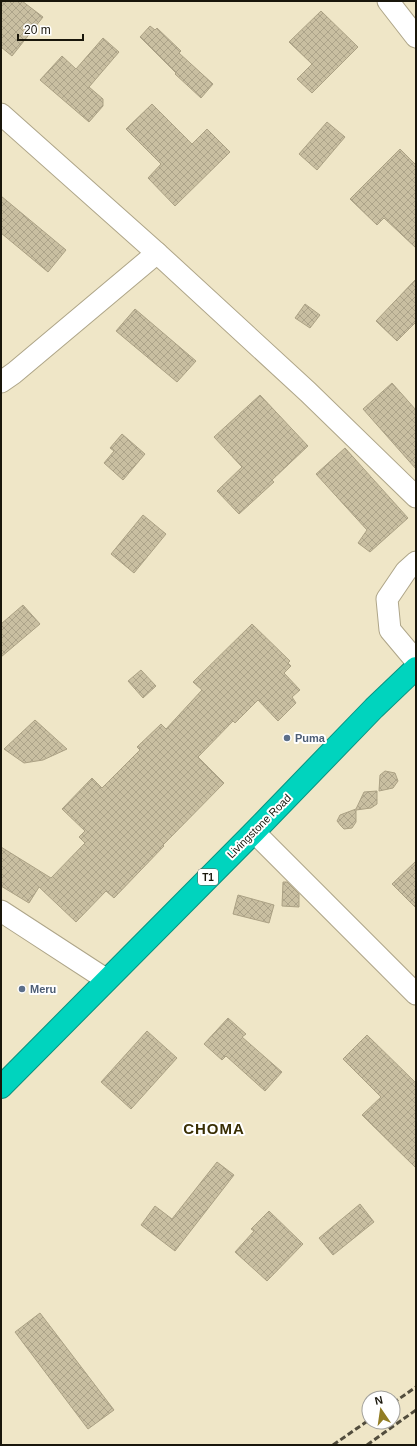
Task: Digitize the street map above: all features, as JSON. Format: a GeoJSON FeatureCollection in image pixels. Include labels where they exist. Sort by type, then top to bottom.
{"type":"FeatureCollection","features":[{"type":"Feature","properties":{"kind":"highway","name":"Livingstone Road"},"geometry":{"type":"LineString","coordinates":[[1,1087],[254,832],[374,708],[416,668]]}},
{"type":"Feature","properties":{"kind":"street"},"geometry":{"type":"LineString","coordinates":[[388,1],[416,37]]}},
{"type":"Feature","properties":{"kind":"street"},"geometry":{"type":"LineString","coordinates":[[1,114],[157,253],[308,392],[416,497]]}},
{"type":"Feature","properties":{"kind":"street"},"geometry":{"type":"LineString","coordinates":[[1,382],[14,373],[157,253]]}},
{"type":"Feature","properties":{"kind":"street"},"geometry":{"type":"LineString","coordinates":[[416,562],[406,571],[387,599],[390,630],[416,661]]}},
{"type":"Feature","properties":{"kind":"street"},"geometry":{"type":"LineString","coordinates":[[254,832],[416,994]]}},
{"type":"Feature","properties":{"kind":"street"},"geometry":{"type":"LineString","coordinates":[[1,911],[106,980]]}},
{"type":"Feature","properties":{"kind":"building"},"geometry":{"type":"Polygon","coordinates":[[[1,1],[22,1],[43,17],[12,56],[1,47],[1,1]]]}},
{"type":"Feature","properties":{"kind":"building"},"geometry":{"type":"Polygon","coordinates":[[[321,11],[358,47],[312,93],[297,79],[312,64],[289,42],[321,11]]]}},
{"type":"Feature","properties":{"kind":"building"},"geometry":{"type":"Polygon","coordinates":[[[150,26],[155,30],[157,28],[181,51],[179,53],[213,84],[201,98],[175,74],[176,73],[140,37],[150,26]]]}},
{"type":"Feature","properties":{"kind":"building"},"geometry":{"type":"Polygon","coordinates":[[[103,38],[119,52],[89,87],[103,99],[103,106],[89,122],[40,80],[62,56],[76,69],[103,38]]]}},
{"type":"Feature","properties":{"kind":"building"},"geometry":{"type":"Polygon","coordinates":[[[152,104],[192,144],[207,129],[230,152],[175,206],[148,178],[161,164],[126,129],[152,104]]]}},
{"type":"Feature","properties":{"kind":"building"},"geometry":{"type":"Polygon","coordinates":[[[327,122],[345,137],[317,170],[299,154],[327,122]]]}},
{"type":"Feature","properties":{"kind":"building"},"geometry":{"type":"Polygon","coordinates":[[[400,149],[416,165],[416,248],[384,218],[377,225],[350,199],[400,149]]]}},
{"type":"Feature","properties":{"kind":"building"},"geometry":{"type":"Polygon","coordinates":[[[1,196],[66,250],[48,272],[1,233],[1,196]]]}},
{"type":"Feature","properties":{"kind":"building"},"geometry":{"type":"Polygon","coordinates":[[[416,279],[416,322],[397,341],[376,321],[416,279]]]}},
{"type":"Feature","properties":{"kind":"building"},"geometry":{"type":"Polygon","coordinates":[[[305,304],[320,315],[310,328],[295,318],[305,304]]]}},
{"type":"Feature","properties":{"kind":"building"},"geometry":{"type":"Polygon","coordinates":[[[135,309],[196,361],[177,382],[116,331],[135,309]]]}},
{"type":"Feature","properties":{"kind":"building"},"geometry":{"type":"Polygon","coordinates":[[[392,383],[416,410],[416,469],[363,409],[392,383]]]}},
{"type":"Feature","properties":{"kind":"building"},"geometry":{"type":"Polygon","coordinates":[[[260,395],[308,446],[272,480],[274,482],[239,514],[217,491],[242,467],[214,437],[260,395]]]}},
{"type":"Feature","properties":{"kind":"building"},"geometry":{"type":"Polygon","coordinates":[[[122,434],[145,454],[123,480],[104,463],[114,451],[110,448],[122,434]]]}},
{"type":"Feature","properties":{"kind":"building"},"geometry":{"type":"Polygon","coordinates":[[[345,448],[408,518],[370,552],[358,543],[367,530],[316,474],[345,448]]]}},
{"type":"Feature","properties":{"kind":"building"},"geometry":{"type":"Polygon","coordinates":[[[143,515],[166,534],[134,573],[111,554],[143,515]]]}},
{"type":"Feature","properties":{"kind":"building"},"geometry":{"type":"Polygon","coordinates":[[[23,605],[40,624],[1,657],[1,624],[23,605]]]}},
{"type":"Feature","properties":{"kind":"building"},"geometry":{"type":"Polygon","coordinates":[[[252,624],[290,661],[288,663],[291,666],[284,673],[300,690],[292,697],[296,703],[278,721],[258,700],[235,723],[233,721],[198,757],[224,783],[163,845],[164,846],[114,898],[106,891],[76,922],[39,887],[29,903],[1,886],[1,847],[51,878],[85,843],[79,837],[85,831],[62,809],[92,778],[102,788],[140,750],[137,747],[161,724],[166,729],[202,690],[193,682],[252,624]]]}},
{"type":"Feature","properties":{"kind":"building"},"geometry":{"type":"Polygon","coordinates":[[[141,670],[156,686],[143,698],[128,681],[141,670]]]}},
{"type":"Feature","properties":{"kind":"building"},"geometry":{"type":"Polygon","coordinates":[[[35,720],[67,749],[43,760],[24,763],[4,749],[35,720]]]}},
{"type":"Feature","properties":{"kind":"building"},"geometry":{"type":"Polygon","coordinates":[[[385,771],[395,773],[398,781],[393,788],[379,791],[380,775],[385,771]]]}},
{"type":"Feature","properties":{"kind":"building"},"geometry":{"type":"Polygon","coordinates":[[[377,791],[377,804],[371,808],[356,810],[356,822],[352,828],[344,829],[337,821],[340,815],[356,809],[364,792],[377,791]]]}},
{"type":"Feature","properties":{"kind":"building"},"geometry":{"type":"Polygon","coordinates":[[[416,861],[416,908],[392,884],[416,861]]]}},
{"type":"Feature","properties":{"kind":"building"},"geometry":{"type":"Polygon","coordinates":[[[283,882],[287,882],[299,894],[299,907],[282,906],[283,882]]]}},
{"type":"Feature","properties":{"kind":"building"},"geometry":{"type":"Polygon","coordinates":[[[238,895],[274,905],[269,923],[233,914],[238,895]]]}},
{"type":"Feature","properties":{"kind":"building"},"geometry":{"type":"Polygon","coordinates":[[[228,1018],[246,1034],[242,1037],[282,1072],[265,1091],[226,1056],[222,1060],[204,1044],[228,1018]]]}},
{"type":"Feature","properties":{"kind":"building"},"geometry":{"type":"Polygon","coordinates":[[[147,1031],[177,1058],[131,1109],[101,1082],[147,1031]]]}},
{"type":"Feature","properties":{"kind":"building"},"geometry":{"type":"Polygon","coordinates":[[[367,1035],[416,1083],[416,1168],[362,1115],[381,1097],[343,1059],[367,1035]]]}},
{"type":"Feature","properties":{"kind":"building"},"geometry":{"type":"Polygon","coordinates":[[[217,1162],[234,1175],[175,1251],[141,1225],[155,1206],[172,1219],[217,1162]]]}},
{"type":"Feature","properties":{"kind":"building"},"geometry":{"type":"Polygon","coordinates":[[[360,1204],[374,1222],[333,1255],[319,1238],[360,1204]]]}},
{"type":"Feature","properties":{"kind":"building"},"geometry":{"type":"Polygon","coordinates":[[[269,1211],[303,1244],[267,1281],[235,1252],[254,1231],[251,1229],[269,1211]]]}},
{"type":"Feature","properties":{"kind":"building"},"geometry":{"type":"Polygon","coordinates":[[[40,1313],[114,1410],[88,1429],[15,1332],[40,1313]]]}},
{"type":"Feature","properties":{"kind":"railway"},"geometry":{"type":"LineString","coordinates":[[401,1397],[416,1387]]}},
{"type":"Feature","properties":{"kind":"railway"},"geometry":{"type":"LineString","coordinates":[[367,1445],[416,1410]]}},
{"type":"Feature","properties":{"kind":"railway"},"geometry":{"type":"LineString","coordinates":[[333,1445],[361,1426]]}},
{"type":"Feature","properties":{"kind":"place","name":"Puma"},"geometry":{"type":"Point","coordinates":[287,738]}},
{"type":"Feature","properties":{"kind":"place","name":"Meru"},"geometry":{"type":"Point","coordinates":[22,989]}},
{"type":"Feature","properties":{"kind":"district","name":"CHOMA"},"geometry":{"type":"Point","coordinates":[214,1129]}}]}
